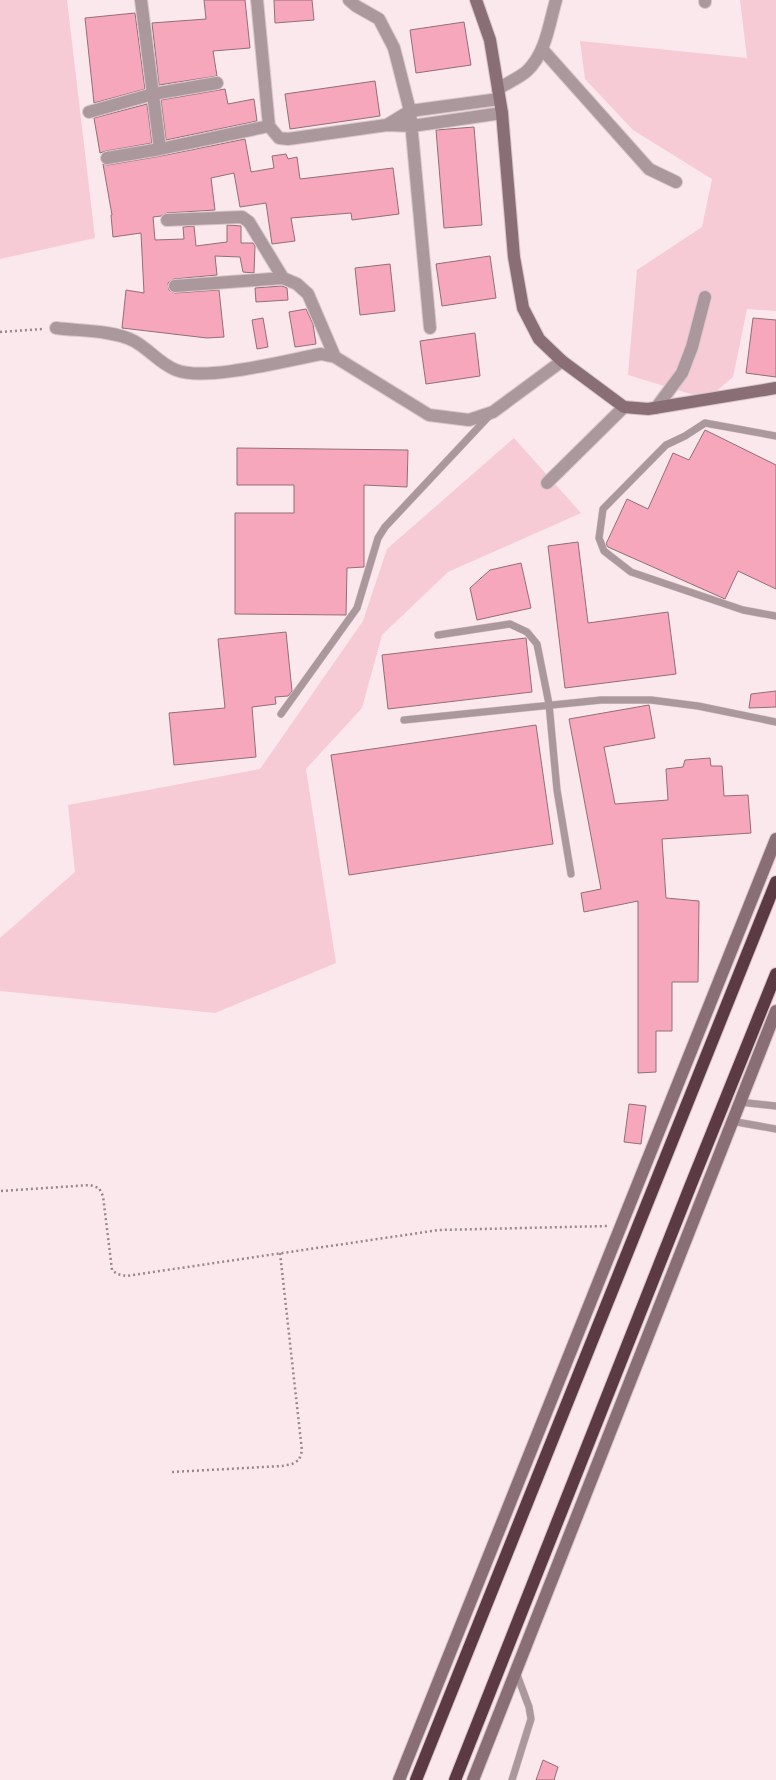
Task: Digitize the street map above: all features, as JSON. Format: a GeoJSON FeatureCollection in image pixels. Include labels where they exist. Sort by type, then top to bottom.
{"type":"FeatureCollection","features":[{"type":"Feature","properties":{"kind":"highway"},"geometry":{"type":"LineString","coordinates":[[416,1780],[776,882]]}},
{"type":"Feature","properties":{"kind":"highway"},"geometry":{"type":"LineString","coordinates":[[455,1780],[776,974]]}},
{"type":"Feature","properties":{"kind":"street"},"geometry":{"type":"LineString","coordinates":[[141,0],[160,149]]}},
{"type":"Feature","properties":{"kind":"street"},"geometry":{"type":"LineString","coordinates":[[257,0],[269,126],[279,138],[288,139],[387,125],[412,126],[502,113]]}},
{"type":"Feature","properties":{"kind":"street"},"geometry":{"type":"LineString","coordinates":[[349,0],[356,6],[379,19],[394,48],[410,111],[430,328]]}},
{"type":"Feature","properties":{"kind":"street"},"geometry":{"type":"LineString","coordinates":[[476,0],[490,40],[502,113],[514,257],[523,308],[539,339],[562,361],[624,406],[648,409],[776,388]]}},
{"type":"Feature","properties":{"kind":"street"},"geometry":{"type":"LineString","coordinates":[[387,125],[410,111],[499,94],[526,71],[535,61],[542,49],[556,0]]}},
{"type":"Feature","properties":{"kind":"street"},"geometry":{"type":"LineString","coordinates":[[542,49],[649,169],[676,182]]}},
{"type":"Feature","properties":{"kind":"street"},"geometry":{"type":"LineString","coordinates":[[89,112],[153,94],[217,82]]}},
{"type":"Feature","properties":{"kind":"street"},"geometry":{"type":"LineString","coordinates":[[107,158],[160,149],[269,126]]}},
{"type":"Feature","properties":{"kind":"street"},"geometry":{"type":"LineString","coordinates":[[167,220],[242,218],[249,222],[283,278]]}},
{"type":"Feature","properties":{"kind":"street"},"geometry":{"type":"LineString","coordinates":[[175,286],[283,278],[297,284],[308,294],[335,357]]}},
{"type":"Feature","properties":{"kind":"street"},"geometry":{"type":"LineString","coordinates":[[656,408],[682,373],[692,347],[705,297]]}},
{"type":"Feature","properties":{"kind":"street"},"geometry":{"type":"LineString","coordinates":[[56,328],[120,336],[134,341],[157,359],[177,370],[202,374],[224,372],[321,354],[335,357],[429,415],[469,420],[493,412],[562,361]]}},
{"type":"Feature","properties":{"kind":"street"},"geometry":{"type":"LineString","coordinates":[[547,483],[624,406]]}},
{"type":"Feature","properties":{"kind":"street"},"geometry":{"type":"LineString","coordinates":[[399,1780],[776,838]]}},
{"type":"Feature","properties":{"kind":"street"},"geometry":{"type":"LineString","coordinates":[[473,1780],[776,1011]]}},
{"type":"Feature","properties":{"kind":"lane"},"geometry":{"type":"LineString","coordinates":[[281,714],[357,608],[378,538],[384,527],[493,412]]}},
{"type":"Feature","properties":{"kind":"lane"},"geometry":{"type":"LineString","coordinates":[[776,436],[705,423],[685,436],[666,445],[603,509],[599,538],[604,551],[631,572],[743,610],[776,616]]}},
{"type":"Feature","properties":{"kind":"lane"},"geometry":{"type":"LineString","coordinates":[[438,635],[510,624],[527,632],[537,644],[549,704],[558,790],[571,874]]}},
{"type":"Feature","properties":{"kind":"lane"},"geometry":{"type":"LineString","coordinates":[[404,720],[549,704],[601,700],[651,700],[698,706],[776,722]]}},
{"type":"Feature","properties":{"kind":"lane"},"geometry":{"type":"LineString","coordinates":[[739,1102],[776,1106]]}},
{"type":"Feature","properties":{"kind":"lane"},"geometry":{"type":"LineString","coordinates":[[732,1121],[776,1129]]}},
{"type":"Feature","properties":{"kind":"lane"},"geometry":{"type":"LineString","coordinates":[[512,1780],[531,1719],[529,1707],[516,1672]]}},
{"type":"Feature","properties":{"kind":"path"},"geometry":{"type":"LineString","coordinates":[[0,332],[56,328]]}},
{"type":"Feature","properties":{"kind":"path"},"geometry":{"type":"LineString","coordinates":[[1,1191],[90,1185],[99,1188],[103,1196],[109,1260],[112,1270],[117,1274],[126,1276],[439,1230],[621,1226]]}},
{"type":"Feature","properties":{"kind":"path"},"geometry":{"type":"LineString","coordinates":[[172,1472],[292,1464],[300,1460],[302,1451],[280,1253]]}},
{"type":"Feature","properties":{"kind":"shaded area"},"geometry":{"type":"Polygon","coordinates":[[[0,0],[67,0],[95,238],[0,259],[0,0]]]}},
{"type":"Feature","properties":{"kind":"shaded area"},"geometry":{"type":"Polygon","coordinates":[[[740,0],[776,0],[776,311],[747,309],[733,377],[707,399],[628,375],[637,270],[702,227],[712,179],[633,130],[585,79],[580,41],[747,58],[740,0]]]}},
{"type":"Feature","properties":{"kind":"shaded area"},"geometry":{"type":"Polygon","coordinates":[[[514,438],[581,513],[448,572],[382,635],[362,708],[306,769],[336,963],[215,1013],[0,991],[0,938],[75,872],[68,805],[260,769],[363,621],[387,549],[514,438]]]}},
{"type":"Feature","properties":{"kind":"building"},"geometry":{"type":"Polygon","coordinates":[[[204,0],[245,0],[250,48],[213,51],[217,76],[159,85],[152,23],[206,19],[204,0]]]}},
{"type":"Feature","properties":{"kind":"building"},"geometry":{"type":"Polygon","coordinates":[[[274,0],[312,0],[314,20],[275,23],[274,0]]]}},
{"type":"Feature","properties":{"kind":"building"},"geometry":{"type":"Polygon","coordinates":[[[135,13],[145,89],[94,103],[85,18],[135,13]]]}},
{"type":"Feature","properties":{"kind":"building"},"geometry":{"type":"Polygon","coordinates":[[[464,22],[471,65],[416,73],[410,30],[464,22]]]}},
{"type":"Feature","properties":{"kind":"building"},"geometry":{"type":"Polygon","coordinates":[[[375,81],[380,116],[290,129],[285,94],[375,81]]]}},
{"type":"Feature","properties":{"kind":"building"},"geometry":{"type":"Polygon","coordinates":[[[225,89],[228,104],[254,99],[257,121],[166,140],[161,100],[225,89]]]}},
{"type":"Feature","properties":{"kind":"building"},"geometry":{"type":"Polygon","coordinates":[[[147,104],[152,143],[100,153],[94,118],[147,104]]]}},
{"type":"Feature","properties":{"kind":"building"},"geometry":{"type":"Polygon","coordinates":[[[474,127],[482,225],[444,228],[436,130],[474,127]]]}},
{"type":"Feature","properties":{"kind":"building"},"geometry":{"type":"Polygon","coordinates":[[[245,139],[251,172],[274,168],[272,156],[286,154],[288,159],[297,157],[300,179],[393,168],[399,214],[352,220],[351,213],[291,218],[295,241],[272,244],[266,203],[240,207],[234,173],[211,178],[215,210],[167,213],[161,216],[153,217],[155,240],[184,239],[183,227],[194,226],[196,246],[227,242],[227,225],[241,226],[241,243],[253,243],[255,246],[254,273],[243,272],[240,257],[215,256],[217,275],[174,279],[168,283],[169,290],[175,293],[219,290],[224,337],[207,338],[122,328],[126,290],[144,293],[141,233],[113,237],[112,215],[103,164],[108,165],[161,156],[245,139]]]}},
{"type":"Feature","properties":{"kind":"building"},"geometry":{"type":"Polygon","coordinates":[[[490,256],[496,298],[442,306],[436,264],[490,256]]]}},
{"type":"Feature","properties":{"kind":"building"},"geometry":{"type":"Polygon","coordinates":[[[390,264],[395,311],[360,315],[355,268],[390,264]]]}},
{"type":"Feature","properties":{"kind":"building"},"geometry":{"type":"Polygon","coordinates":[[[282,286],[287,288],[288,300],[256,302],[255,288],[282,286]]]}},
{"type":"Feature","properties":{"kind":"building"},"geometry":{"type":"Polygon","coordinates":[[[306,309],[313,324],[316,344],[295,347],[289,312],[306,309]]]}},
{"type":"Feature","properties":{"kind":"building"},"geometry":{"type":"Polygon","coordinates":[[[263,318],[268,347],[257,349],[252,320],[263,318]]]}},
{"type":"Feature","properties":{"kind":"building"},"geometry":{"type":"Polygon","coordinates":[[[753,318],[776,320],[776,377],[746,373],[753,318]]]}},
{"type":"Feature","properties":{"kind":"building"},"geometry":{"type":"Polygon","coordinates":[[[475,333],[480,376],[426,384],[420,341],[475,333]]]}},
{"type":"Feature","properties":{"kind":"building"},"geometry":{"type":"Polygon","coordinates":[[[705,430],[776,465],[776,589],[738,571],[725,599],[608,547],[606,544],[627,499],[648,509],[673,453],[689,460],[705,430]]]}},
{"type":"Feature","properties":{"kind":"building"},"geometry":{"type":"Polygon","coordinates":[[[237,448],[408,450],[407,487],[364,485],[364,567],[347,568],[346,615],[235,614],[235,513],[294,513],[294,485],[237,485],[237,448]]]}},
{"type":"Feature","properties":{"kind":"building"},"geometry":{"type":"Polygon","coordinates":[[[578,542],[588,623],[668,612],[676,674],[565,688],[548,546],[578,542]]]}},
{"type":"Feature","properties":{"kind":"building"},"geometry":{"type":"Polygon","coordinates":[[[521,563],[531,608],[477,620],[470,588],[490,570],[521,563]]]}},
{"type":"Feature","properties":{"kind":"building"},"geometry":{"type":"Polygon","coordinates":[[[286,632],[292,691],[288,696],[275,697],[276,704],[252,707],[256,757],[174,765],[169,713],[225,708],[218,639],[286,632]]]}},
{"type":"Feature","properties":{"kind":"building"},"geometry":{"type":"Polygon","coordinates":[[[526,638],[532,692],[388,709],[382,655],[526,638]]]}},
{"type":"Feature","properties":{"kind":"building"},"geometry":{"type":"Polygon","coordinates":[[[776,691],[776,707],[749,708],[751,694],[776,691]]]}},
{"type":"Feature","properties":{"kind":"building"},"geometry":{"type":"Polygon","coordinates":[[[649,705],[655,738],[604,747],[615,804],[668,800],[666,769],[683,767],[685,760],[710,758],[711,766],[722,766],[724,796],[748,795],[751,833],[662,839],[666,898],[699,901],[698,982],[672,982],[672,1031],[656,1031],[656,1072],[638,1073],[638,901],[584,912],[581,893],[601,889],[569,719],[649,705]]]}},
{"type":"Feature","properties":{"kind":"building"},"geometry":{"type":"Polygon","coordinates":[[[536,725],[553,844],[349,875],[331,755],[536,725]]]}},
{"type":"Feature","properties":{"kind":"building"},"geometry":{"type":"Polygon","coordinates":[[[629,1104],[646,1106],[641,1144],[624,1142],[629,1104]]]}},
{"type":"Feature","properties":{"kind":"building"},"geometry":{"type":"Polygon","coordinates":[[[543,1760],[558,1767],[554,1780],[536,1780],[543,1760]]]}}]}
